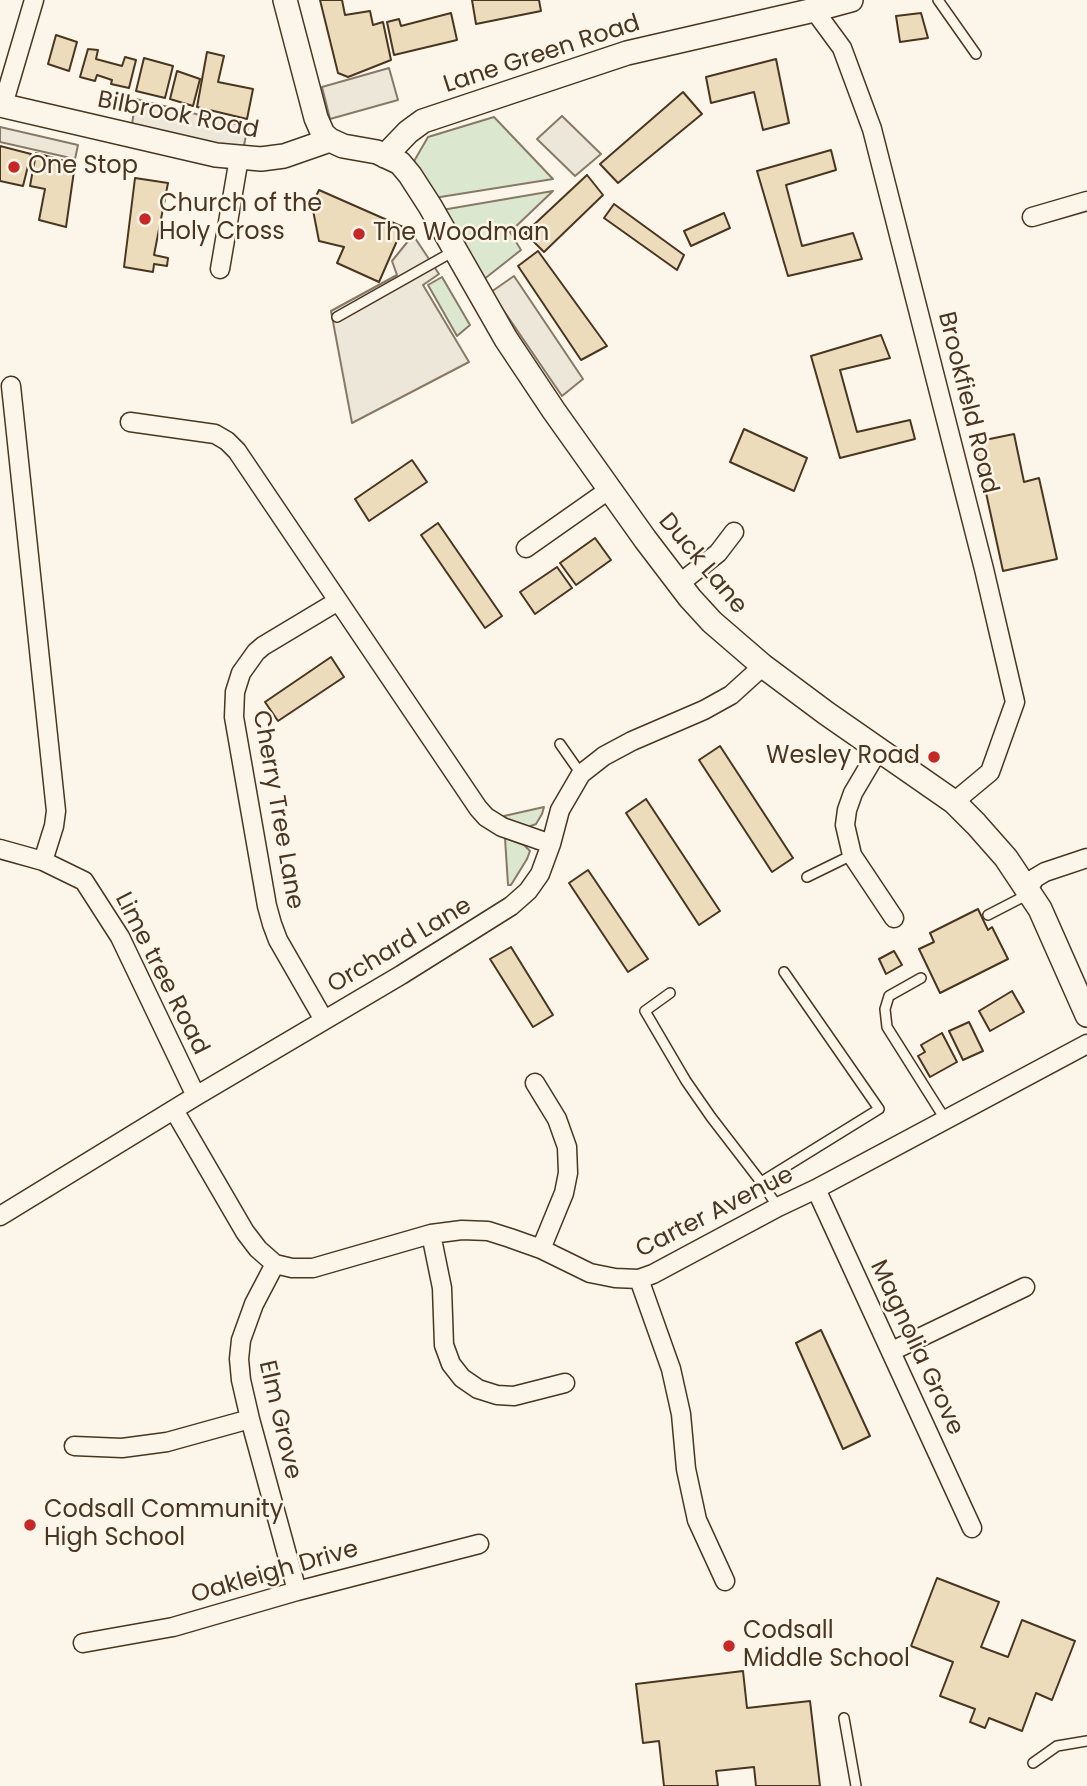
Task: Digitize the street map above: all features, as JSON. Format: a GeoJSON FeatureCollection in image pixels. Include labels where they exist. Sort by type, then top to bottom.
{"type":"FeatureCollection","features":[{"type":"Feature","properties":{"kind":"street"},"geometry":{"type":"LineString","coordinates":[[1,105],[34,0]]}},
{"type":"Feature","properties":{"kind":"street"},"geometry":{"type":"LineString","coordinates":[[285,0],[316,118],[323,134],[343,146],[385,156]]}},
{"type":"Feature","properties":{"kind":"street","name":"Lane Green Road"},"geometry":{"type":"LineString","coordinates":[[385,156],[415,126],[446,113],[627,53],[851,0]]}},
{"type":"Feature","properties":{"kind":"street","name":"Brookfield Road"},"geometry":{"type":"LineString","coordinates":[[814,10],[842,48],[872,129],[984,569],[1015,702],[990,772],[954,802]]}},
{"type":"Feature","properties":{"kind":"street","name":"Bilbrook Road"},"geometry":{"type":"LineString","coordinates":[[1,105],[239,158],[284,156],[330,140]]}},
{"type":"Feature","properties":{"kind":"street","name":"Duck Lane"},"geometry":{"type":"LineString","coordinates":[[385,156],[400,163],[410,175],[506,339],[554,411],[679,584],[712,622],[763,666],[954,802],[976,824],[1006,858],[1028,890],[1050,928],[1087,1015]]}},
{"type":"Feature","properties":{"kind":"street"},"geometry":{"type":"LineString","coordinates":[[220,269],[239,158]]}},
{"type":"Feature","properties":{"kind":"street"},"geometry":{"type":"LineString","coordinates":[[1032,217],[1087,201]]}},
{"type":"Feature","properties":{"kind":"street"},"geometry":{"type":"LineString","coordinates":[[10,386],[57,811],[43,861]]}},
{"type":"Feature","properties":{"kind":"street"},"geometry":{"type":"LineString","coordinates":[[130,422],[215,434],[237,451],[478,808],[502,827],[551,844]]}},
{"type":"Feature","properties":{"kind":"street"},"geometry":{"type":"LineString","coordinates":[[526,548],[610,489]]}},
{"type":"Feature","properties":{"kind":"street"},"geometry":{"type":"LineString","coordinates":[[679,584],[718,553],[734,531]]}},
{"type":"Feature","properties":{"kind":"street","name":"Cherry Tree Lane"},"geometry":{"type":"LineString","coordinates":[[324,1020],[278,940],[272,924],[233,717],[235,692],[241,673],[256,652],[338,601]]}},
{"type":"Feature","properties":{"kind":"street","name":"Orchard Lane"},"geometry":{"type":"LineString","coordinates":[[0,1216],[511,906],[528,891],[540,874],[560,810],[581,774],[604,756],[632,741],[704,710],[731,695],[763,666]]}},
{"type":"Feature","properties":{"kind":"street"},"geometry":{"type":"LineString","coordinates":[[879,749],[853,793],[845,825],[852,855],[894,918]]}},
{"type":"Feature","properties":{"kind":"street","name":"Lime tree Road"},"geometry":{"type":"LineString","coordinates":[[0,849],[43,861],[84,881],[120,937],[195,1096]]}},
{"type":"Feature","properties":{"kind":"street"},"geometry":{"type":"LineString","coordinates":[[1028,890],[1035,878],[1045,872],[1087,858]]}},
{"type":"Feature","properties":{"kind":"street","name":"Carter Avenue"},"geometry":{"type":"LineString","coordinates":[[275,1265],[313,1268],[431,1234],[462,1230],[488,1231],[541,1250],[590,1273],[639,1279],[816,1189],[1087,1044]]}},
{"type":"Feature","properties":{"kind":"street"},"geometry":{"type":"LineString","coordinates":[[535,1083],[557,1119],[568,1147],[568,1172],[564,1193],[541,1250]]}},
{"type":"Feature","properties":{"kind":"street"},"geometry":{"type":"LineString","coordinates":[[174,1110],[245,1232],[275,1265]]}},
{"type":"Feature","properties":{"kind":"street","name":"Magnolia Grove"},"geometry":{"type":"LineString","coordinates":[[816,1189],[972,1528]]}},
{"type":"Feature","properties":{"kind":"street"},"geometry":{"type":"LineString","coordinates":[[431,1234],[442,1288],[444,1345],[451,1364],[462,1378],[497,1395],[514,1396],[565,1383]]}},
{"type":"Feature","properties":{"kind":"street","name":"Elm Grove"},"geometry":{"type":"LineString","coordinates":[[275,1265],[254,1304],[241,1340],[239,1359],[250,1419],[297,1591]]}},
{"type":"Feature","properties":{"kind":"street"},"geometry":{"type":"LineString","coordinates":[[639,1279],[671,1369],[681,1414],[686,1469],[697,1520],[725,1581]]}},
{"type":"Feature","properties":{"kind":"street"},"geometry":{"type":"LineString","coordinates":[[892,1352],[1025,1287]]}},
{"type":"Feature","properties":{"kind":"street"},"geometry":{"type":"LineString","coordinates":[[74,1446],[122,1448],[167,1442],[250,1419]]}},
{"type":"Feature","properties":{"kind":"street","name":"Oakleigh Drive"},"geometry":{"type":"LineString","coordinates":[[83,1643],[173,1627],[297,1591],[479,1544]]}},
{"type":"Feature","properties":{"kind":"lane"},"geometry":{"type":"LineString","coordinates":[[937,0],[976,54]]}},
{"type":"Feature","properties":{"kind":"lane"},"geometry":{"type":"LineString","coordinates":[[338,317],[454,251]]}},
{"type":"Feature","properties":{"kind":"lane"},"geometry":{"type":"LineString","coordinates":[[560,744],[581,774]]}},
{"type":"Feature","properties":{"kind":"lane"},"geometry":{"type":"LineString","coordinates":[[807,877],[852,855]]}},
{"type":"Feature","properties":{"kind":"lane"},"geometry":{"type":"LineString","coordinates":[[988,915],[1019,899],[1028,890]]}},
{"type":"Feature","properties":{"kind":"lane"},"geometry":{"type":"LineString","coordinates":[[761,1182],[879,1109],[784,972]]}},
{"type":"Feature","properties":{"kind":"lane"},"geometry":{"type":"LineString","coordinates":[[921,978],[889,996],[885,1009],[887,1027],[946,1119]]}},
{"type":"Feature","properties":{"kind":"lane"},"geometry":{"type":"LineString","coordinates":[[670,993],[645,1011],[686,1082],[778,1208]]}},
{"type":"Feature","properties":{"kind":"lane"},"geometry":{"type":"LineString","coordinates":[[844,1718],[856,1786]]}},
{"type":"Feature","properties":{"kind":"lane"},"geometry":{"type":"LineString","coordinates":[[1033,1763],[1057,1746],[1087,1741]]}},
{"type":"Feature","properties":{"kind":"green space"},"geometry":{"type":"Polygon","coordinates":[[[494,117],[553,179],[434,198],[413,163],[428,137],[494,117]]]}},
{"type":"Feature","properties":{"kind":"green space"},"geometry":{"type":"Polygon","coordinates":[[[553,191],[510,232],[521,250],[483,280],[436,211],[553,191]]]}},
{"type":"Feature","properties":{"kind":"green space"},"geometry":{"type":"Polygon","coordinates":[[[442,277],[470,325],[457,336],[428,285],[442,277]]]}},
{"type":"Feature","properties":{"kind":"green space"},"geometry":{"type":"Polygon","coordinates":[[[544,807],[536,824],[528,827],[513,824],[504,816],[544,807]]]}},
{"type":"Feature","properties":{"kind":"green space"},"geometry":{"type":"Polygon","coordinates":[[[505,838],[524,845],[530,851],[511,885],[508,885],[505,838]]]}},
{"type":"Feature","properties":{"kind":"shaded area"},"geometry":{"type":"Polygon","coordinates":[[[389,68],[398,100],[330,119],[322,87],[389,68]]]}},
{"type":"Feature","properties":{"kind":"shaded area"},"geometry":{"type":"Polygon","coordinates":[[[136,99],[248,127],[242,154],[132,124],[136,99]]]}},
{"type":"Feature","properties":{"kind":"shaded area"},"geometry":{"type":"Polygon","coordinates":[[[562,116],[601,154],[575,176],[537,139],[562,116]]]}},
{"type":"Feature","properties":{"kind":"shaded area"},"geometry":{"type":"Polygon","coordinates":[[[0,127],[78,145],[75,159],[0,142],[0,127]]]}},
{"type":"Feature","properties":{"kind":"shaded area"},"geometry":{"type":"Polygon","coordinates":[[[413,235],[439,274],[423,285],[469,362],[352,423],[331,311],[397,275],[392,261],[413,235]]]}},
{"type":"Feature","properties":{"kind":"shaded area"},"geometry":{"type":"Polygon","coordinates":[[[514,276],[583,379],[562,396],[491,292],[514,276]]]}},
{"type":"Feature","properties":{"kind":"building"},"geometry":{"type":"Polygon","coordinates":[[[320,0],[342,0],[345,15],[370,11],[373,25],[383,22],[391,60],[348,77],[338,73],[320,0]]]}},
{"type":"Feature","properties":{"kind":"building"},"geometry":{"type":"Polygon","coordinates":[[[472,0],[539,0],[541,11],[476,24],[472,0]]]}},
{"type":"Feature","properties":{"kind":"building"},"geometry":{"type":"Polygon","coordinates":[[[451,13],[457,40],[394,55],[387,22],[399,19],[401,26],[451,13]]]}},
{"type":"Feature","properties":{"kind":"building"},"geometry":{"type":"Polygon","coordinates":[[[921,13],[928,38],[900,42],[896,16],[921,13]]]}},
{"type":"Feature","properties":{"kind":"building"},"geometry":{"type":"Polygon","coordinates":[[[56,35],[77,42],[69,71],[48,64],[56,35]]]}},
{"type":"Feature","properties":{"kind":"building"},"geometry":{"type":"Polygon","coordinates":[[[88,49],[98,50],[96,59],[122,66],[125,57],[136,60],[129,88],[111,84],[112,80],[97,75],[95,81],[80,77],[88,49]]]}},
{"type":"Feature","properties":{"kind":"building"},"geometry":{"type":"Polygon","coordinates":[[[207,52],[224,56],[218,82],[253,89],[247,119],[197,107],[207,52]]]}},
{"type":"Feature","properties":{"kind":"building"},"geometry":{"type":"Polygon","coordinates":[[[144,58],[173,66],[165,98],[136,91],[144,58]]]}},
{"type":"Feature","properties":{"kind":"building"},"geometry":{"type":"Polygon","coordinates":[[[776,59],[789,123],[763,130],[754,92],[711,103],[706,77],[776,59]]]}},
{"type":"Feature","properties":{"kind":"building"},"geometry":{"type":"Polygon","coordinates":[[[177,71],[200,79],[193,106],[170,99],[177,71]]]}},
{"type":"Feature","properties":{"kind":"building"},"geometry":{"type":"Polygon","coordinates":[[[683,92],[702,114],[618,183],[600,164],[683,92]]]}},
{"type":"Feature","properties":{"kind":"building","name":"One Stop"},"geometry":{"type":"Polygon","coordinates":[[[0,146],[31,154],[23,186],[0,181],[0,146]]]}},
{"type":"Feature","properties":{"kind":"building"},"geometry":{"type":"Polygon","coordinates":[[[831,150],[836,170],[786,185],[802,246],[853,233],[862,259],[788,276],[757,171],[831,150]]]}},
{"type":"Feature","properties":{"kind":"building"},"geometry":{"type":"Polygon","coordinates":[[[36,153],[75,164],[66,227],[39,220],[45,189],[30,186],[36,153]]]}},
{"type":"Feature","properties":{"kind":"building"},"geometry":{"type":"Polygon","coordinates":[[[587,175],[603,195],[544,252],[525,233],[587,175]]]}},
{"type":"Feature","properties":{"kind":"building","name":"Church of the Holy Cross"},"geometry":{"type":"Polygon","coordinates":[[[135,178],[168,183],[154,255],[168,258],[167,266],[154,264],[153,272],[124,267],[135,178]]]}},
{"type":"Feature","properties":{"kind":"building","name":"The Woodman"},"geometry":{"type":"Polygon","coordinates":[[[319,190],[403,227],[379,282],[337,263],[344,247],[319,241],[312,205],[319,190]]]}},
{"type":"Feature","properties":{"kind":"building"},"geometry":{"type":"Polygon","coordinates":[[[614,204],[684,255],[677,270],[604,218],[614,204]]]}},
{"type":"Feature","properties":{"kind":"building"},"geometry":{"type":"Polygon","coordinates":[[[724,213],[730,228],[691,246],[684,231],[724,213]]]}},
{"type":"Feature","properties":{"kind":"building"},"geometry":{"type":"Polygon","coordinates":[[[538,251],[607,346],[581,360],[518,266],[538,251]]]}},
{"type":"Feature","properties":{"kind":"building"},"geometry":{"type":"Polygon","coordinates":[[[881,335],[890,358],[840,370],[857,432],[910,420],[915,439],[840,458],[811,356],[881,335]]]}},
{"type":"Feature","properties":{"kind":"building"},"geometry":{"type":"Polygon","coordinates":[[[744,429],[807,458],[794,491],[730,462],[744,429]]]}},
{"type":"Feature","properties":{"kind":"building"},"geometry":{"type":"Polygon","coordinates":[[[1014,434],[1024,482],[1039,478],[1057,559],[1003,571],[975,442],[1014,434]]]}},
{"type":"Feature","properties":{"kind":"building"},"geometry":{"type":"Polygon","coordinates":[[[412,460],[427,482],[369,521],[355,499],[412,460]]]}},
{"type":"Feature","properties":{"kind":"building"},"geometry":{"type":"Polygon","coordinates":[[[438,523],[502,616],[485,628],[421,535],[438,523]]]}},
{"type":"Feature","properties":{"kind":"building"},"geometry":{"type":"Polygon","coordinates":[[[595,538],[611,560],[576,585],[560,563],[595,538]]]}},
{"type":"Feature","properties":{"kind":"building"},"geometry":{"type":"Polygon","coordinates":[[[557,567],[572,588],[535,614],[520,592],[557,567]]]}},
{"type":"Feature","properties":{"kind":"building"},"geometry":{"type":"Polygon","coordinates":[[[331,657],[344,677],[278,721],[265,702],[331,657]]]}},
{"type":"Feature","properties":{"kind":"building"},"geometry":{"type":"Polygon","coordinates":[[[720,746],[793,858],[772,872],[699,760],[720,746]]]}},
{"type":"Feature","properties":{"kind":"building"},"geometry":{"type":"Polygon","coordinates":[[[646,799],[720,911],[699,925],[626,813],[646,799]]]}},
{"type":"Feature","properties":{"kind":"building"},"geometry":{"type":"Polygon","coordinates":[[[588,870],[648,959],[628,972],[569,883],[588,870]]]}},
{"type":"Feature","properties":{"kind":"building"},"geometry":{"type":"Polygon","coordinates":[[[978,909],[988,930],[992,927],[1008,959],[940,993],[919,949],[934,942],[930,933],[978,909]]]}},
{"type":"Feature","properties":{"kind":"building"},"geometry":{"type":"Polygon","coordinates":[[[511,947],[553,1015],[533,1027],[490,959],[511,947]]]}},
{"type":"Feature","properties":{"kind":"building"},"geometry":{"type":"Polygon","coordinates":[[[894,951],[902,965],[886,974],[879,959],[894,951]]]}},
{"type":"Feature","properties":{"kind":"building"},"geometry":{"type":"Polygon","coordinates":[[[1012,991],[1024,1012],[990,1031],[979,1011],[1012,991]]]}},
{"type":"Feature","properties":{"kind":"building"},"geometry":{"type":"Polygon","coordinates":[[[969,1022],[983,1051],[963,1060],[949,1031],[969,1022]]]}},
{"type":"Feature","properties":{"kind":"building"},"geometry":{"type":"Polygon","coordinates":[[[942,1033],[957,1062],[930,1077],[918,1056],[925,1052],[921,1045],[942,1033]]]}},
{"type":"Feature","properties":{"kind":"building"},"geometry":{"type":"Polygon","coordinates":[[[821,1330],[870,1436],[843,1449],[796,1343],[821,1330]]]}},
{"type":"Feature","properties":{"kind":"building"},"geometry":{"type":"Polygon","coordinates":[[[937,1578],[999,1602],[981,1647],[1008,1657],[1022,1620],[1075,1641],[1052,1700],[1036,1693],[1022,1731],[989,1718],[985,1728],[970,1722],[975,1709],[940,1696],[953,1662],[911,1646],[937,1578]]]}},
{"type":"Feature","properties":{"kind":"building"},"geometry":{"type":"Polygon","coordinates":[[[743,1671],[747,1708],[810,1701],[820,1786],[756,1786],[754,1767],[716,1771],[718,1786],[664,1786],[659,1741],[643,1743],[636,1684],[743,1671]]]}},
{"type":"Feature","properties":{"kind":"place","name":"One Stop"},"geometry":{"type":"Point","coordinates":[14,167]}},
{"type":"Feature","properties":{"kind":"place","name":"Church of the Holy Cross"},"geometry":{"type":"Point","coordinates":[145,219]}},
{"type":"Feature","properties":{"kind":"place","name":"The Woodman"},"geometry":{"type":"Point","coordinates":[359,234]}},
{"type":"Feature","properties":{"kind":"place","name":"Wesley Road"},"geometry":{"type":"Point","coordinates":[934,757]}},
{"type":"Feature","properties":{"kind":"place","name":"Codsall Community High School"},"geometry":{"type":"Point","coordinates":[30,1525]}},
{"type":"Feature","properties":{"kind":"place","name":"Codsall Middle School"},"geometry":{"type":"Point","coordinates":[729,1646]}}]}
